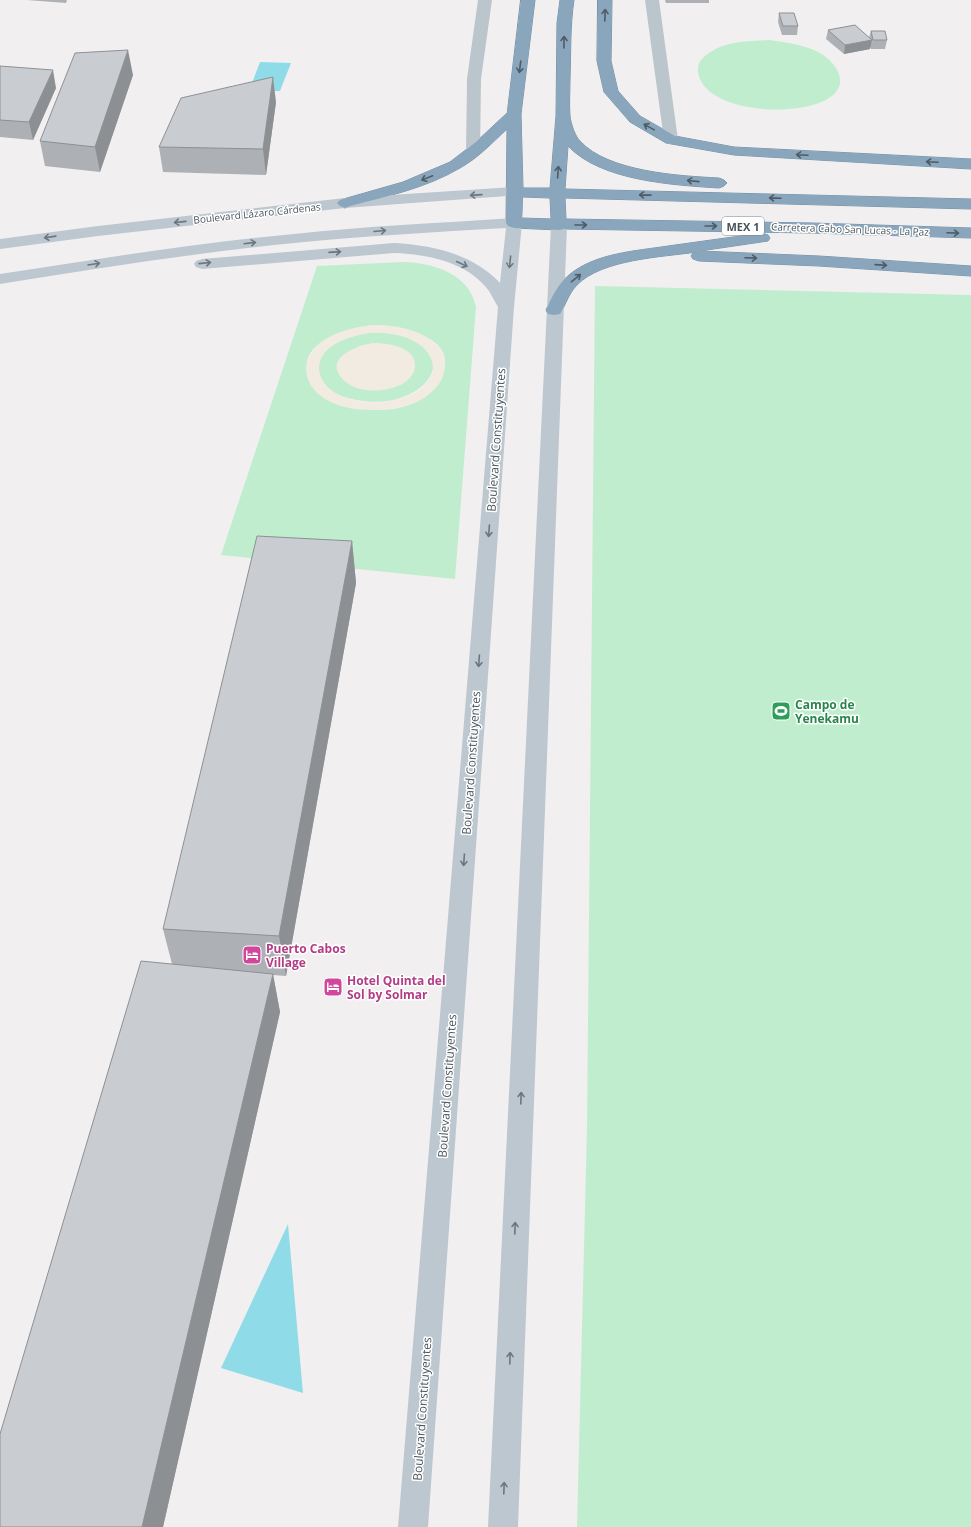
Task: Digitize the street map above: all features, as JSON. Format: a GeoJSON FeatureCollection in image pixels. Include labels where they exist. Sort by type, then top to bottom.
{"type":"FeatureCollection","features":[{"type":"Feature","properties":{"kind":"highway","name":"Boulevard Constituyentes"},"geometry":{"type":"LineString","coordinates":[[514,223],[514,114],[528,0]]}},
{"type":"Feature","properties":{"kind":"highway"},"geometry":{"type":"LineString","coordinates":[[558,225],[557,193],[563,116],[564,23],[567,0]]}},
{"type":"Feature","properties":{"kind":"highway"},"geometry":{"type":"LineString","coordinates":[[606,0],[604,61],[611,92],[635,119],[671,140],[734,151],[971,164]]}},
{"type":"Feature","properties":{"kind":"highway"},"geometry":{"type":"LineString","coordinates":[[346,203],[428,178],[446,170],[473,152],[514,114]]}},
{"type":"Feature","properties":{"kind":"highway"},"geometry":{"type":"LineString","coordinates":[[563,116],[567,132],[581,150],[614,166],[638,173],[680,179],[791,188],[913,202]]}},
{"type":"Feature","properties":{"kind":"highway"},"geometry":{"type":"LineString","coordinates":[[515,192],[969,204]]}},
{"type":"Feature","properties":{"kind":"highway","name":"Carretera Cabo San Lucas - La Paz"},"geometry":{"type":"LineString","coordinates":[[514,223],[558,225],[750,226],[971,233]]}},
{"type":"Feature","properties":{"kind":"highway"},"geometry":{"type":"LineString","coordinates":[[554,310],[565,289],[582,273],[599,265],[642,256],[779,236],[828,232],[889,230]]}},
{"type":"Feature","properties":{"kind":"highway"},"geometry":{"type":"LineString","coordinates":[[642,256],[819,261],[971,271]]}},
{"type":"Feature","properties":{"kind":"street"},"geometry":{"type":"LineString","coordinates":[[473,152],[474,79],[485,0]]}},
{"type":"Feature","properties":{"kind":"street"},"geometry":{"type":"LineString","coordinates":[[652,0],[671,140]]}},
{"type":"Feature","properties":{"kind":"street","name":"Boulevard Lázaro Cárdenas"},"geometry":{"type":"LineString","coordinates":[[0,244],[98,231],[346,203],[515,192]]}},
{"type":"Feature","properties":{"kind":"street"},"geometry":{"type":"LineString","coordinates":[[0,279],[116,260],[261,241],[384,230],[514,223]]}},
{"type":"Feature","properties":{"kind":"street","name":"Boulevard Constituyentes"},"geometry":{"type":"LineString","coordinates":[[413,1527],[506,307],[514,223]]}},
{"type":"Feature","properties":{"kind":"street"},"geometry":{"type":"LineString","coordinates":[[502,1527],[558,225]]}},
{"type":"Feature","properties":{"kind":"street"},"geometry":{"type":"LineString","coordinates":[[0,289],[166,267],[252,259],[408,248],[422,250],[448,258],[474,269],[493,285],[506,307]]}},
{"type":"Feature","properties":{"kind":"green space"},"geometry":{"type":"Polygon","coordinates":[[[769,40],[804,46],[827,58],[833,64],[840,82],[833,95],[815,104],[790,109],[762,109],[735,104],[713,94],[700,79],[698,69],[701,60],[716,49],[733,43],[769,40]]]}},
{"type":"Feature","properties":{"kind":"green space"},"geometry":{"type":"Polygon","coordinates":[[[403,262],[426,265],[448,272],[458,278],[472,295],[476,307],[455,579],[221,555],[317,266],[403,262]],[[374,325],[348,330],[322,341],[313,350],[307,360],[307,372],[312,387],[372,409],[379,410],[390,410],[412,404],[432,391],[439,383],[444,373],[445,361],[443,352],[437,344],[417,333],[383,325],[374,325]]]}},
{"type":"Feature","properties":{"kind":"green space","name":"Campo de Yenekamu"},"geometry":{"type":"Polygon","coordinates":[[[595,286],[971,295],[971,1527],[577,1527],[587,1127],[595,286]]]}},
{"type":"Feature","properties":{"kind":"green space"},"geometry":{"type":"Polygon","coordinates":[[[378,332],[408,338],[426,348],[433,361],[431,375],[420,388],[402,397],[379,402],[347,398],[332,391],[324,384],[319,375],[318,365],[321,356],[328,348],[348,338],[378,332]],[[374,343],[359,346],[364,389],[387,389],[406,381],[407,352],[396,346],[374,343]]]}},
{"type":"Feature","properties":{"kind":"sand"},"geometry":{"type":"Polygon","coordinates":[[[374,325],[405,329],[427,338],[441,351],[445,366],[440,382],[428,395],[406,405],[377,410],[347,408],[326,399],[312,387],[306,372],[310,356],[322,342],[343,331],[374,325]],[[370,333],[344,339],[328,350],[320,362],[320,375],[328,387],[342,397],[362,402],[386,402],[409,396],[424,386],[432,375],[432,362],[426,350],[413,341],[394,334],[370,333]]]}},
{"type":"Feature","properties":{"kind":"sand"},"geometry":{"type":"Polygon","coordinates":[[[374,343],[400,347],[411,354],[414,360],[415,369],[408,380],[389,389],[371,390],[354,387],[341,377],[337,370],[337,363],[341,358],[353,349],[374,343]]]}},
{"type":"Feature","properties":{"kind":"water"},"geometry":{"type":"Polygon","coordinates":[[[260,62],[291,63],[280,91],[249,91],[260,62]]]}},
{"type":"Feature","properties":{"kind":"water"},"geometry":{"type":"Polygon","coordinates":[[[288,1224],[303,1393],[221,1368],[288,1224]]]}},
{"type":"Feature","properties":{"kind":"building"},"geometry":{"type":"Polygon","coordinates":[[[779,13],[794,13],[798,26],[783,26],[779,13]]]}},
{"type":"Feature","properties":{"kind":"building"},"geometry":{"type":"Polygon","coordinates":[[[855,25],[872,40],[845,45],[828,30],[855,25]]]}},
{"type":"Feature","properties":{"kind":"building"},"geometry":{"type":"Polygon","coordinates":[[[871,31],[885,31],[887,40],[873,40],[871,31]]]}},
{"type":"Feature","properties":{"kind":"building"},"geometry":{"type":"Polygon","coordinates":[[[128,50],[95,147],[40,141],[75,53],[128,50]]]}},
{"type":"Feature","properties":{"kind":"building"},"geometry":{"type":"Polygon","coordinates":[[[0,66],[53,70],[29,122],[0,120],[0,66]]]}},
{"type":"Feature","properties":{"kind":"building"},"geometry":{"type":"Polygon","coordinates":[[[273,77],[263,149],[159,147],[181,98],[273,77]]]}},
{"type":"Feature","properties":{"kind":"building"},"geometry":{"type":"Polygon","coordinates":[[[257,536],[352,541],[279,936],[163,929],[257,536]]]}},
{"type":"Feature","properties":{"kind":"building"},"geometry":{"type":"Polygon","coordinates":[[[141,961],[273,974],[142,1527],[0,1527],[0,1434],[141,961]]]}},
{"type":"Feature","properties":{"kind":"place","name":"Campo de Yenekamu"},"geometry":{"type":"Point","coordinates":[781,711]}},
{"type":"Feature","properties":{"kind":"place","name":"Puerto Cabos Village"},"geometry":{"type":"Point","coordinates":[252,955]}},
{"type":"Feature","properties":{"kind":"place","name":"Hotel Quinta del Sol by Solmar"},"geometry":{"type":"Point","coordinates":[333,987]}}]}
